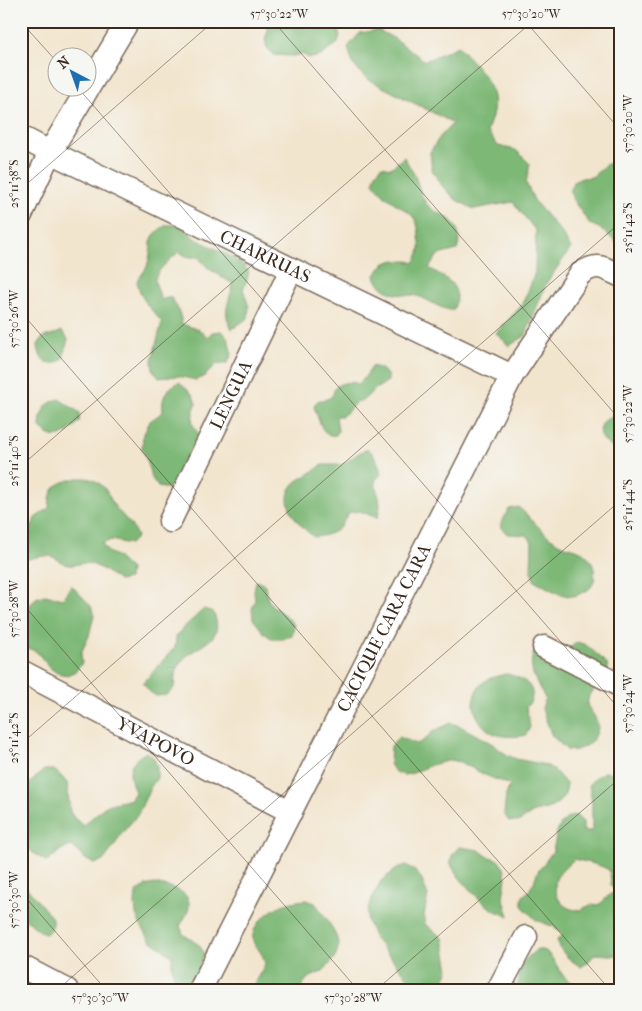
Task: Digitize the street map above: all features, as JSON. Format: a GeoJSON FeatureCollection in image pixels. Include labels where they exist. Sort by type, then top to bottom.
{"type":"FeatureCollection","features":[{"type":"Feature","properties":{"kind":"street"},"geometry":{"type":"LineString","coordinates":[[21,215],[50,152],[128,21]]}},
{"type":"Feature","properties":{"kind":"street","name":"CHARRUAS"},"geometry":{"type":"LineString","coordinates":[[21,137],[512,376]]}},
{"type":"Feature","properties":{"kind":"street","name":"CACIQUE CARA CARA"},"geometry":{"type":"LineString","coordinates":[[200,990],[512,376],[580,274],[590,267],[604,268],[621,276]]}},
{"type":"Feature","properties":{"kind":"street","name":"LENGUA"},"geometry":{"type":"LineString","coordinates":[[170,521],[291,270]]}},
{"type":"Feature","properties":{"kind":"street"},"geometry":{"type":"LineString","coordinates":[[544,647],[621,686]]}},
{"type":"Feature","properties":{"kind":"street","name":"YVAPOVO"},"geometry":{"type":"LineString","coordinates":[[21,671],[291,812]]}},
{"type":"Feature","properties":{"kind":"street"},"geometry":{"type":"LineString","coordinates":[[498,990],[526,937]]}},
{"type":"Feature","properties":{"kind":"street"},"geometry":{"type":"LineString","coordinates":[[21,966],[67,990]]}},
{"type":"Feature","properties":{"kind":"green space"},"geometry":{"type":"Polygon","coordinates":[[[265,21],[336,21],[340,35],[338,43],[321,56],[310,58],[301,54],[293,56],[274,55],[267,48],[265,39],[268,30],[265,21]]]}},
{"type":"Feature","properties":{"kind":"green space"},"geometry":{"type":"Polygon","coordinates":[[[378,30],[395,39],[425,61],[458,46],[471,60],[484,76],[492,93],[494,102],[493,112],[487,131],[498,146],[516,150],[530,164],[526,183],[535,202],[561,232],[571,248],[547,282],[525,336],[509,346],[496,333],[521,306],[529,289],[535,272],[536,231],[513,202],[474,209],[456,200],[443,187],[432,170],[430,152],[453,123],[367,79],[353,65],[348,47],[360,33],[378,30]]]}},
{"type":"Feature","properties":{"kind":"green space"},"geometry":{"type":"Polygon","coordinates":[[[404,157],[414,174],[426,203],[449,219],[458,231],[457,250],[438,255],[429,268],[452,284],[455,289],[456,302],[453,310],[448,310],[417,296],[389,292],[381,286],[375,275],[385,263],[395,260],[414,263],[420,250],[418,228],[414,218],[386,197],[373,182],[376,173],[382,166],[391,168],[404,157]]]}},
{"type":"Feature","properties":{"kind":"green space"},"geometry":{"type":"Polygon","coordinates":[[[607,164],[617,164],[621,171],[621,248],[599,228],[590,224],[573,200],[570,191],[573,182],[582,178],[592,177],[607,164]]]}},
{"type":"Feature","properties":{"kind":"green space"},"geometry":{"type":"Polygon","coordinates":[[[167,225],[179,225],[194,238],[234,258],[249,271],[243,289],[249,307],[248,318],[232,329],[227,317],[227,306],[233,284],[208,268],[198,257],[188,257],[179,252],[165,264],[156,276],[155,282],[161,300],[170,297],[178,309],[182,324],[200,330],[207,338],[212,332],[222,331],[228,338],[232,355],[227,363],[217,364],[204,377],[196,380],[178,376],[159,378],[153,370],[152,360],[162,322],[143,298],[137,281],[147,265],[153,237],[160,229],[167,225]]]}},
{"type":"Feature","properties":{"kind":"green space"},"geometry":{"type":"Polygon","coordinates":[[[62,331],[68,339],[63,359],[49,364],[43,360],[38,345],[43,337],[62,331]]]}},
{"type":"Feature","properties":{"kind":"green space"},"geometry":{"type":"Polygon","coordinates":[[[373,366],[382,369],[388,376],[388,381],[362,401],[357,401],[342,416],[336,416],[338,431],[336,435],[327,433],[319,421],[314,407],[315,404],[318,401],[331,397],[335,388],[340,384],[349,382],[358,384],[373,366]]]}},
{"type":"Feature","properties":{"kind":"green space"},"geometry":{"type":"Polygon","coordinates":[[[179,382],[193,395],[196,404],[192,423],[206,447],[174,488],[163,488],[158,487],[151,477],[142,448],[143,436],[150,421],[163,412],[165,394],[179,382]]]}},
{"type":"Feature","properties":{"kind":"green space"},"geometry":{"type":"Polygon","coordinates":[[[59,399],[80,413],[79,422],[65,434],[56,437],[40,428],[44,409],[49,403],[59,399]]]}},
{"type":"Feature","properties":{"kind":"green space"},"geometry":{"type":"Polygon","coordinates":[[[616,412],[621,412],[621,454],[605,442],[600,434],[601,424],[616,412]]]}},
{"type":"Feature","properties":{"kind":"green space"},"geometry":{"type":"Polygon","coordinates":[[[368,449],[377,460],[381,474],[375,481],[380,503],[377,518],[360,511],[350,512],[336,531],[314,537],[302,526],[292,512],[288,497],[290,489],[296,482],[322,465],[342,465],[368,449]]]}},
{"type":"Feature","properties":{"kind":"green space"},"geometry":{"type":"Polygon","coordinates":[[[78,478],[90,479],[101,484],[116,508],[135,532],[137,537],[130,544],[111,540],[102,544],[108,552],[116,556],[130,569],[129,579],[119,581],[94,565],[84,563],[69,565],[48,556],[21,559],[21,537],[29,536],[35,518],[49,508],[53,490],[60,484],[78,478]]]}},
{"type":"Feature","properties":{"kind":"green space"},"geometry":{"type":"Polygon","coordinates":[[[518,507],[559,544],[577,549],[589,558],[593,564],[594,572],[593,584],[590,588],[585,592],[570,596],[556,592],[534,580],[531,571],[532,542],[527,535],[507,534],[501,527],[509,509],[518,507]]]}},
{"type":"Feature","properties":{"kind":"green space"},"geometry":{"type":"Polygon","coordinates":[[[256,581],[265,585],[270,603],[294,625],[292,635],[283,639],[273,639],[265,634],[253,619],[252,609],[255,600],[256,581]]]}},
{"type":"Feature","properties":{"kind":"green space"},"geometry":{"type":"Polygon","coordinates":[[[71,585],[91,606],[94,615],[89,636],[81,653],[82,663],[76,671],[67,675],[57,673],[49,667],[37,652],[28,648],[21,648],[21,609],[23,610],[30,605],[36,598],[45,595],[63,599],[71,585]]]}},
{"type":"Feature","properties":{"kind":"green space"},"geometry":{"type":"Polygon","coordinates":[[[204,609],[213,612],[216,630],[213,637],[181,662],[176,671],[174,688],[166,695],[156,696],[143,683],[175,647],[176,637],[182,629],[204,609]]]}},
{"type":"Feature","properties":{"kind":"green space"},"geometry":{"type":"Polygon","coordinates":[[[577,642],[586,645],[607,664],[608,673],[589,695],[587,705],[594,715],[598,726],[594,739],[576,750],[567,750],[552,736],[542,709],[545,698],[533,673],[532,660],[537,645],[570,648],[577,642]]]}},
{"type":"Feature","properties":{"kind":"green space"},"geometry":{"type":"Polygon","coordinates":[[[506,674],[526,682],[531,690],[531,700],[526,707],[530,727],[526,735],[506,736],[496,734],[483,725],[476,713],[474,700],[475,693],[479,687],[489,679],[506,674]]]}},
{"type":"Feature","properties":{"kind":"green space"},"geometry":{"type":"Polygon","coordinates":[[[451,723],[491,743],[516,759],[546,765],[554,770],[567,785],[565,794],[552,807],[534,812],[518,822],[509,821],[504,814],[506,795],[510,785],[460,762],[451,760],[404,775],[395,772],[390,764],[391,746],[399,737],[417,744],[426,739],[432,732],[451,723]]]}},
{"type":"Feature","properties":{"kind":"green space"},"geometry":{"type":"Polygon","coordinates":[[[147,752],[154,758],[157,767],[157,778],[151,786],[138,814],[119,837],[103,861],[94,864],[85,859],[72,846],[62,849],[47,862],[27,847],[22,834],[21,792],[44,770],[54,770],[67,783],[70,812],[83,825],[106,806],[131,799],[135,792],[130,768],[140,756],[147,752]]]}},
{"type":"Feature","properties":{"kind":"green space"},"geometry":{"type":"Polygon","coordinates":[[[604,772],[621,774],[621,894],[617,893],[611,885],[610,871],[598,865],[575,859],[557,877],[555,885],[557,895],[563,904],[578,910],[599,904],[612,893],[617,900],[613,908],[614,917],[621,923],[621,955],[595,954],[581,967],[563,953],[557,940],[563,934],[554,927],[536,920],[522,906],[522,897],[529,891],[537,873],[553,851],[557,832],[567,818],[576,815],[583,822],[583,831],[592,831],[592,803],[589,784],[604,772]]]}},
{"type":"Feature","properties":{"kind":"green space"},"geometry":{"type":"Polygon","coordinates":[[[459,847],[479,850],[487,856],[498,860],[504,868],[506,878],[503,897],[509,916],[497,912],[487,905],[457,875],[451,864],[451,859],[459,847]]]}},
{"type":"Feature","properties":{"kind":"green space"},"geometry":{"type":"Polygon","coordinates":[[[406,865],[421,878],[428,896],[424,915],[425,924],[443,938],[449,970],[445,978],[434,990],[421,990],[414,985],[375,939],[367,920],[371,900],[381,881],[398,868],[406,865]]]}},
{"type":"Feature","properties":{"kind":"green space"},"geometry":{"type":"Polygon","coordinates":[[[21,881],[52,918],[52,928],[46,934],[21,915],[21,881]]]}},
{"type":"Feature","properties":{"kind":"green space"},"geometry":{"type":"Polygon","coordinates":[[[154,884],[179,891],[188,898],[188,911],[180,926],[183,934],[199,945],[204,953],[193,990],[176,990],[172,956],[150,940],[136,914],[136,893],[145,886],[154,884]]]}},
{"type":"Feature","properties":{"kind":"green space"},"geometry":{"type":"Polygon","coordinates":[[[306,900],[315,903],[327,919],[339,945],[336,955],[322,972],[308,978],[298,990],[251,990],[265,964],[262,954],[253,941],[256,927],[265,916],[276,908],[292,902],[306,900]]]}},
{"type":"Feature","properties":{"kind":"green space"},"geometry":{"type":"Polygon","coordinates":[[[537,949],[546,951],[568,981],[578,984],[582,990],[513,990],[519,982],[521,965],[537,949]]]}}]}
